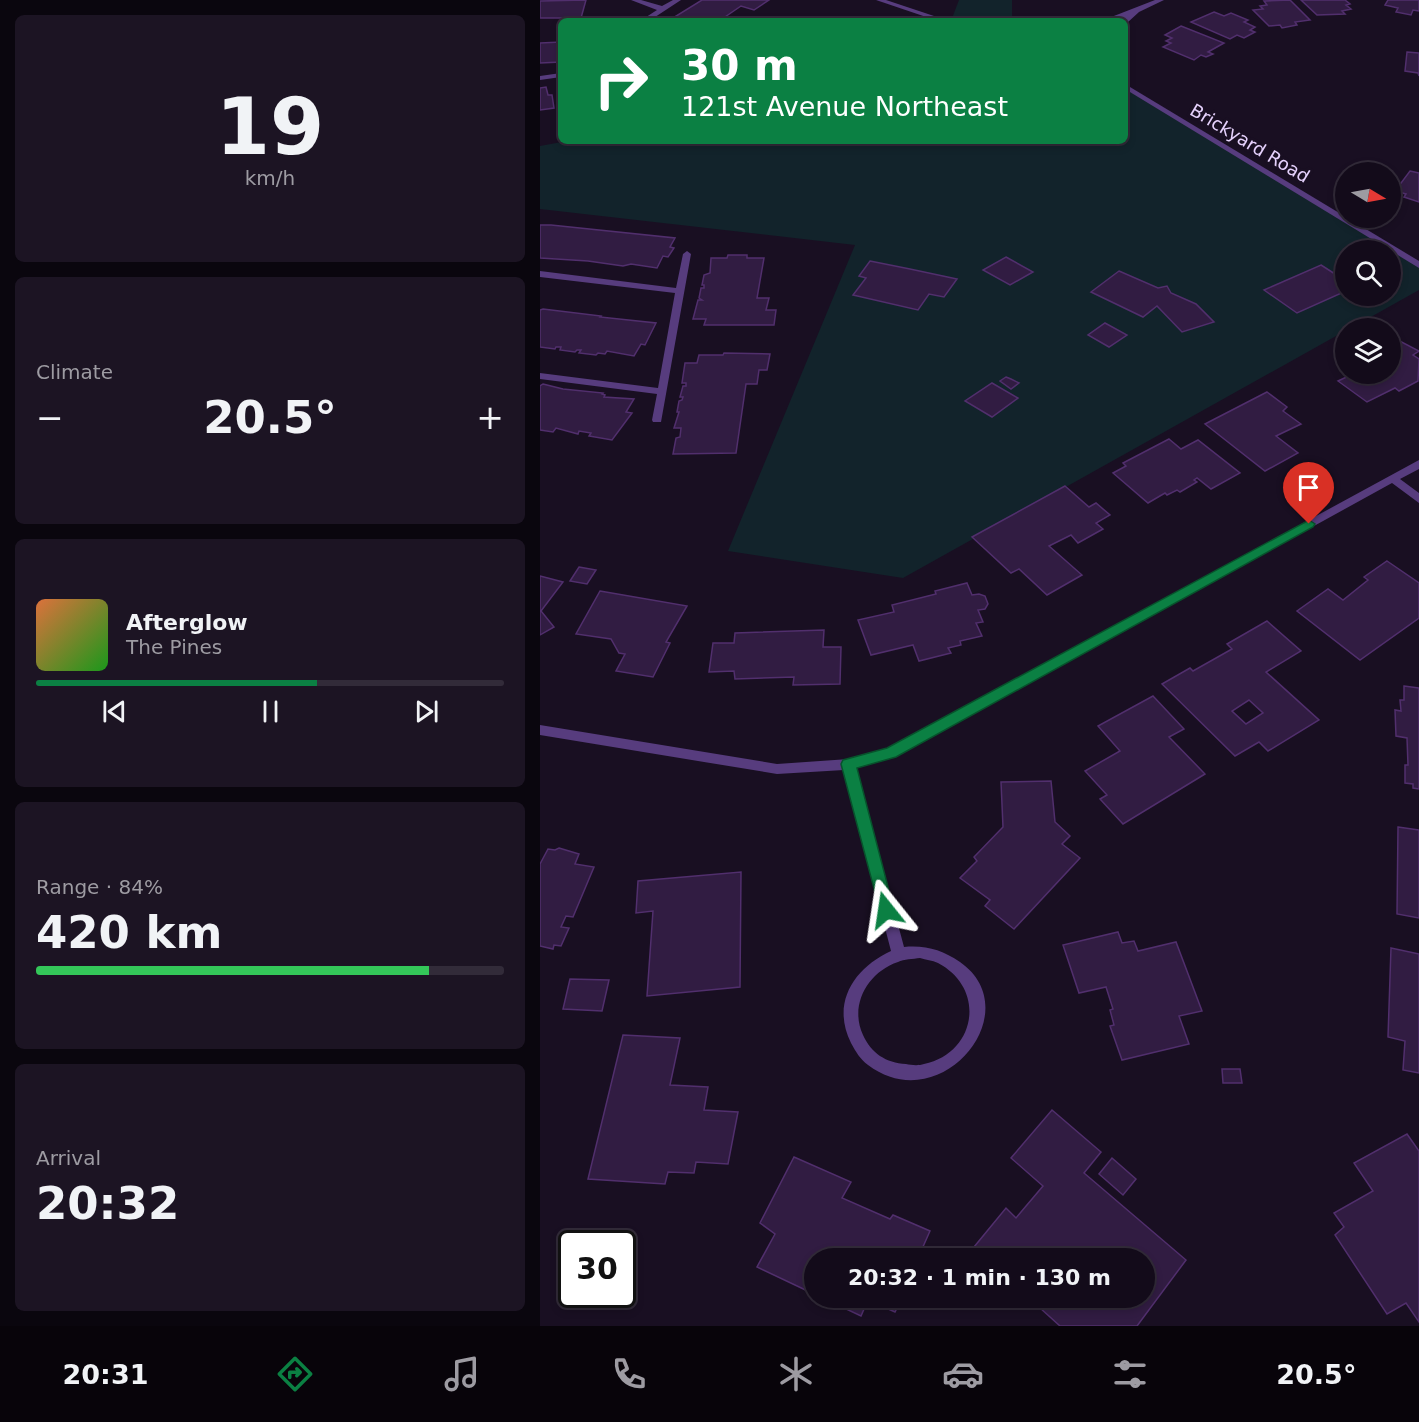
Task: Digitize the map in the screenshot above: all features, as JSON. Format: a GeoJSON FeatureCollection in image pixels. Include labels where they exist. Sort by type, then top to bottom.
{"type":"FeatureCollection","features":[{"type":"Feature","properties":{"kind":"street"},"geometry":{"type":"LineString","coordinates":[[634,0],[663,9]]}},
{"type":"Feature","properties":{"kind":"street"},"geometry":{"type":"LineString","coordinates":[[649,18],[678,0]]}},
{"type":"Feature","properties":{"kind":"street"},"geometry":{"type":"LineString","coordinates":[[879,0],[936,18]]}},
{"type":"Feature","properties":{"kind":"street"},"geometry":{"type":"LineString","coordinates":[[1115,18],[1161,0]]}},
{"type":"Feature","properties":{"kind":"street"},"geometry":{"type":"LineString","coordinates":[[1128,18],[1137,11]]}},
{"type":"Feature","properties":{"kind":"street"},"geometry":{"type":"LineString","coordinates":[[540,78],[558,75]]}},
{"type":"Feature","properties":{"kind":"street","name":"Brickyard Road"},"geometry":{"type":"LineString","coordinates":[[1128,88],[1419,265]]}},
{"type":"Feature","properties":{"kind":"street"},"geometry":{"type":"LineString","coordinates":[[657,420],[687,254]]}},
{"type":"Feature","properties":{"kind":"street"},"geometry":{"type":"LineString","coordinates":[[540,274],[680,291]]}},
{"type":"Feature","properties":{"kind":"street"},"geometry":{"type":"LineString","coordinates":[[540,376],[662,392]]}},
{"type":"Feature","properties":{"kind":"street"},"geometry":{"type":"LineString","coordinates":[[540,730],[777,769],[849,764],[891,753],[1419,464]]}},
{"type":"Feature","properties":{"kind":"street"},"geometry":{"type":"LineString","coordinates":[[1392,478],[1419,499]]}},
{"type":"Feature","properties":{"kind":"street"},"geometry":{"type":"LineString","coordinates":[[849,764],[898,955]]}},
{"type":"Feature","properties":{"kind":"street"},"geometry":{"type":"LineString","coordinates":[[920,952],[941,957],[959,968],[972,985],[978,1005],[976,1025],[967,1045],[951,1061],[930,1071],[908,1073],[885,1068],[867,1056],[855,1038],[849,1017],[853,997],[862,978],[879,963],[898,955],[920,952]]}},
{"type":"Feature","properties":{"kind":"shaded area"},"geometry":{"type":"Polygon","coordinates":[[[959,0],[1012,0],[1012,18],[952,18],[959,0]]]}},
{"type":"Feature","properties":{"kind":"shaded area"},"geometry":{"type":"Polygon","coordinates":[[[1128,87],[1335,214],[1335,228],[1359,228],[1378,240],[1335,240],[1335,306],[1390,306],[1369,318],[1335,318],[1335,337],[903,578],[728,551],[855,245],[540,209],[540,146],[558,143],[1128,144],[1128,87]]]}},
{"type":"Feature","properties":{"kind":"shaded area"},"geometry":{"type":"Polygon","coordinates":[[[1401,254],[1419,265],[1419,290],[1401,300],[1401,254]]]}},
{"type":"Feature","properties":{"kind":"building"},"geometry":{"type":"Polygon","coordinates":[[[586,0],[581,18],[540,18],[540,1],[586,0]]]}},
{"type":"Feature","properties":{"kind":"building"},"geometry":{"type":"Polygon","coordinates":[[[702,0],[769,0],[754,10],[741,6],[723,18],[673,18],[702,0]]]}},
{"type":"Feature","properties":{"kind":"building"},"geometry":{"type":"Polygon","coordinates":[[[1290,0],[1310,20],[1295,22],[1297,25],[1282,28],[1280,25],[1269,26],[1253,10],[1263,9],[1260,6],[1267,5],[1264,1],[1290,0]]]}},
{"type":"Feature","properties":{"kind":"building"},"geometry":{"type":"Polygon","coordinates":[[[1301,0],[1345,0],[1350,4],[1346,5],[1351,9],[1342,11],[1345,14],[1317,15],[1301,0]]]}},
{"type":"Feature","properties":{"kind":"building"},"geometry":{"type":"Polygon","coordinates":[[[1388,0],[1419,0],[1419,11],[1413,10],[1411,15],[1396,12],[1398,8],[1385,5],[1388,0]]]}},
{"type":"Feature","properties":{"kind":"building"},"geometry":{"type":"Polygon","coordinates":[[[1214,12],[1224,16],[1231,13],[1248,20],[1244,22],[1255,27],[1250,30],[1255,32],[1244,38],[1237,35],[1230,39],[1191,22],[1214,12]]]}},
{"type":"Feature","properties":{"kind":"building"},"geometry":{"type":"Polygon","coordinates":[[[1181,26],[1224,43],[1208,52],[1213,54],[1206,57],[1201,55],[1194,60],[1163,47],[1171,43],[1166,41],[1172,38],[1165,35],[1181,26]]]}},
{"type":"Feature","properties":{"kind":"building"},"geometry":{"type":"Polygon","coordinates":[[[558,42],[558,62],[540,63],[540,43],[558,42]]]}},
{"type":"Feature","properties":{"kind":"building"},"geometry":{"type":"Polygon","coordinates":[[[1407,52],[1419,53],[1419,76],[1418,73],[1405,71],[1407,52]]]}},
{"type":"Feature","properties":{"kind":"building"},"geometry":{"type":"Polygon","coordinates":[[[546,87],[548,95],[552,95],[554,108],[540,110],[540,88],[546,87]]]}},
{"type":"Feature","properties":{"kind":"building"},"geometry":{"type":"Polygon","coordinates":[[[1410,171],[1419,173],[1419,202],[1404,197],[1406,194],[1401,193],[1401,183],[1410,171]]]}},
{"type":"Feature","properties":{"kind":"building"},"geometry":{"type":"Polygon","coordinates":[[[540,225],[675,238],[670,247],[674,248],[668,257],[663,256],[657,268],[540,258],[540,225]]]}},
{"type":"Feature","properties":{"kind":"building"},"geometry":{"type":"Polygon","coordinates":[[[728,255],[764,258],[757,298],[769,298],[766,310],[776,310],[774,325],[704,325],[706,319],[693,319],[698,300],[702,300],[699,298],[701,288],[704,288],[702,285],[704,275],[710,273],[711,258],[727,258],[728,255]]]}},
{"type":"Feature","properties":{"kind":"building"},"geometry":{"type":"Polygon","coordinates":[[[1006,257],[1033,272],[1010,285],[983,270],[1006,257]]]}},
{"type":"Feature","properties":{"kind":"building"},"geometry":{"type":"Polygon","coordinates":[[[870,261],[957,279],[944,297],[929,294],[918,310],[853,295],[866,278],[859,276],[870,261]]]}},
{"type":"Feature","properties":{"kind":"building"},"geometry":{"type":"Polygon","coordinates":[[[1321,265],[1335,274],[1335,296],[1297,313],[1264,290],[1321,265]]]}},
{"type":"Feature","properties":{"kind":"building"},"geometry":{"type":"Polygon","coordinates":[[[1119,271],[1158,288],[1167,286],[1171,293],[1196,304],[1214,322],[1182,332],[1157,306],[1143,317],[1091,292],[1119,271]]]}},
{"type":"Feature","properties":{"kind":"building"},"geometry":{"type":"Polygon","coordinates":[[[540,310],[656,323],[645,345],[641,344],[634,356],[607,351],[605,354],[596,355],[579,353],[581,350],[575,352],[560,350],[561,347],[555,349],[540,347],[540,310]]]}},
{"type":"Feature","properties":{"kind":"building"},"geometry":{"type":"Polygon","coordinates":[[[1105,323],[1127,335],[1109,347],[1088,335],[1105,323]]]}},
{"type":"Feature","properties":{"kind":"building"},"geometry":{"type":"Polygon","coordinates":[[[1401,342],[1419,351],[1413,355],[1419,359],[1418,381],[1399,391],[1395,388],[1367,402],[1342,384],[1401,384],[1401,342]]]}},
{"type":"Feature","properties":{"kind":"building"},"geometry":{"type":"Polygon","coordinates":[[[724,353],[770,354],[767,370],[759,370],[757,384],[746,384],[736,453],[673,454],[676,438],[680,437],[681,428],[674,428],[679,412],[677,412],[679,401],[683,397],[680,397],[683,386],[686,386],[686,383],[682,383],[685,363],[697,363],[699,355],[723,355],[724,353]]]}},
{"type":"Feature","properties":{"kind":"building"},"geometry":{"type":"Polygon","coordinates":[[[1006,377],[1019,383],[1011,389],[1000,381],[1006,377]]]}},
{"type":"Feature","properties":{"kind":"building"},"geometry":{"type":"Polygon","coordinates":[[[992,383],[1018,398],[992,417],[965,401],[992,383]]]}},
{"type":"Feature","properties":{"kind":"building"},"geometry":{"type":"Polygon","coordinates":[[[543,384],[563,389],[603,393],[604,397],[634,399],[626,412],[632,413],[612,440],[589,436],[591,433],[579,431],[578,434],[556,428],[553,432],[540,430],[540,386],[543,384]]]}},
{"type":"Feature","properties":{"kind":"building"},"geometry":{"type":"Polygon","coordinates":[[[1267,392],[1287,407],[1283,411],[1301,424],[1276,436],[1298,453],[1265,471],[1205,424],[1267,392]]]}},
{"type":"Feature","properties":{"kind":"building"},"geometry":{"type":"Polygon","coordinates":[[[1169,439],[1181,449],[1198,440],[1240,473],[1211,489],[1197,478],[1194,480],[1197,482],[1180,492],[1177,490],[1167,495],[1165,493],[1148,503],[1113,473],[1126,466],[1123,463],[1169,439]]]}},
{"type":"Feature","properties":{"kind":"building"},"geometry":{"type":"Polygon","coordinates":[[[1065,486],[1089,507],[1096,503],[1110,515],[1096,523],[1103,529],[1078,543],[1071,535],[1049,546],[1082,575],[1047,595],[1019,569],[1011,573],[972,537],[1065,486]]]}},
{"type":"Feature","properties":{"kind":"building"},"geometry":{"type":"Polygon","coordinates":[[[1387,561],[1419,583],[1419,618],[1360,660],[1297,611],[1328,589],[1343,600],[1368,580],[1364,577],[1387,561]]]}},
{"type":"Feature","properties":{"kind":"building"},"geometry":{"type":"Polygon","coordinates":[[[579,567],[596,570],[587,584],[570,581],[579,567]]]}},
{"type":"Feature","properties":{"kind":"building"},"geometry":{"type":"Polygon","coordinates":[[[540,576],[563,582],[541,611],[554,627],[540,635],[540,576]]]}},
{"type":"Feature","properties":{"kind":"building"},"geometry":{"type":"Polygon","coordinates":[[[967,583],[972,595],[985,596],[988,604],[985,609],[978,610],[983,622],[976,623],[982,636],[960,641],[961,645],[948,648],[951,653],[919,661],[913,645],[871,655],[858,620],[894,612],[892,605],[936,594],[935,591],[967,583]]]}},
{"type":"Feature","properties":{"kind":"building"},"geometry":{"type":"Polygon","coordinates":[[[600,591],[687,606],[666,642],[670,643],[653,677],[616,671],[625,654],[619,653],[611,639],[576,634],[600,591]]]}},
{"type":"Feature","properties":{"kind":"building"},"geometry":{"type":"Polygon","coordinates":[[[1267,621],[1301,651],[1266,672],[1319,720],[1268,751],[1259,742],[1235,756],[1162,684],[1190,668],[1193,671],[1232,649],[1227,644],[1267,621]],[[1249,700],[1232,711],[1246,724],[1263,713],[1249,700]]]}},
{"type":"Feature","properties":{"kind":"building"},"geometry":{"type":"Polygon","coordinates":[[[824,630],[823,647],[841,647],[840,684],[793,685],[794,677],[735,679],[734,671],[709,672],[713,643],[734,643],[735,633],[824,630]]]}},
{"type":"Feature","properties":{"kind":"building"},"geometry":{"type":"Polygon","coordinates":[[[1404,686],[1419,688],[1419,789],[1413,788],[1413,784],[1405,783],[1405,765],[1408,765],[1407,738],[1396,736],[1395,710],[1401,711],[1400,700],[1404,700],[1404,686]]]}},
{"type":"Feature","properties":{"kind":"building"},"geometry":{"type":"Polygon","coordinates":[[[1153,696],[1184,729],[1169,737],[1205,774],[1123,824],[1100,799],[1107,795],[1085,771],[1120,751],[1098,726],[1153,696]]]}},
{"type":"Feature","properties":{"kind":"building"},"geometry":{"type":"Polygon","coordinates":[[[1051,781],[1055,822],[1070,836],[1062,844],[1080,858],[1014,929],[985,906],[990,900],[960,878],[977,861],[974,857],[1003,827],[1001,782],[1051,781]]]}},
{"type":"Feature","properties":{"kind":"building"},"geometry":{"type":"Polygon","coordinates":[[[1398,827],[1419,830],[1419,918],[1397,914],[1398,827]]]}},
{"type":"Feature","properties":{"kind":"building"},"geometry":{"type":"Polygon","coordinates":[[[559,848],[579,854],[575,864],[594,867],[573,917],[566,916],[561,927],[569,928],[561,946],[554,945],[553,949],[540,946],[540,864],[548,849],[559,848]]]}},
{"type":"Feature","properties":{"kind":"building"},"geometry":{"type":"Polygon","coordinates":[[[741,872],[740,987],[647,996],[653,911],[636,913],[638,881],[741,872]]]}},
{"type":"Feature","properties":{"kind":"building"},"geometry":{"type":"Polygon","coordinates":[[[1118,932],[1122,943],[1134,941],[1138,951],[1176,942],[1202,1011],[1179,1016],[1189,1044],[1122,1060],[1110,1026],[1114,1025],[1110,1010],[1113,1009],[1106,987],[1079,993],[1063,945],[1118,932]]]}},
{"type":"Feature","properties":{"kind":"building"},"geometry":{"type":"Polygon","coordinates":[[[1391,948],[1419,954],[1419,1073],[1403,1070],[1405,1041],[1388,1037],[1391,948]]]}},
{"type":"Feature","properties":{"kind":"building"},"geometry":{"type":"Polygon","coordinates":[[[570,979],[609,980],[602,1011],[563,1009],[570,979]]]}},
{"type":"Feature","properties":{"kind":"building"},"geometry":{"type":"Polygon","coordinates":[[[623,1035],[680,1038],[670,1085],[708,1087],[704,1110],[738,1112],[728,1164],[696,1162],[694,1173],[668,1172],[665,1184],[588,1179],[623,1035]]]}},
{"type":"Feature","properties":{"kind":"building"},"geometry":{"type":"Polygon","coordinates":[[[1222,1069],[1240,1069],[1242,1083],[1223,1083],[1222,1069]]]}},
{"type":"Feature","properties":{"kind":"building"},"geometry":{"type":"Polygon","coordinates":[[[1052,1110],[1101,1152],[1084,1173],[1186,1260],[1155,1302],[1155,1248],[974,1247],[1006,1208],[1016,1218],[1043,1186],[1011,1158],[1052,1110]]]}},
{"type":"Feature","properties":{"kind":"building"},"geometry":{"type":"Polygon","coordinates":[[[1407,1134],[1419,1151],[1419,1322],[1406,1303],[1387,1314],[1335,1235],[1344,1227],[1334,1213],[1373,1191],[1354,1163],[1407,1134]]]}},
{"type":"Feature","properties":{"kind":"building"},"geometry":{"type":"Polygon","coordinates":[[[794,1157],[851,1182],[842,1198],[890,1219],[893,1215],[930,1231],[922,1248],[804,1248],[804,1289],[757,1267],[775,1234],[760,1223],[794,1157]]]}},
{"type":"Feature","properties":{"kind":"building"},"geometry":{"type":"Polygon","coordinates":[[[1112,1158],[1136,1179],[1123,1195],[1099,1174],[1112,1158]]]}},
{"type":"Feature","properties":{"kind":"building"},"geometry":{"type":"Polygon","coordinates":[[[844,1308],[864,1308],[861,1316],[844,1308]]]}},
{"type":"Feature","properties":{"kind":"building"},"geometry":{"type":"Polygon","coordinates":[[[1040,1308],[1150,1308],[1137,1326],[1060,1326],[1040,1308]]]}},
{"type":"Feature","properties":{"kind":"route"},"geometry":{"type":"LineString","coordinates":[[886,910],[849,764],[891,753],[1309,524]]}}]}
